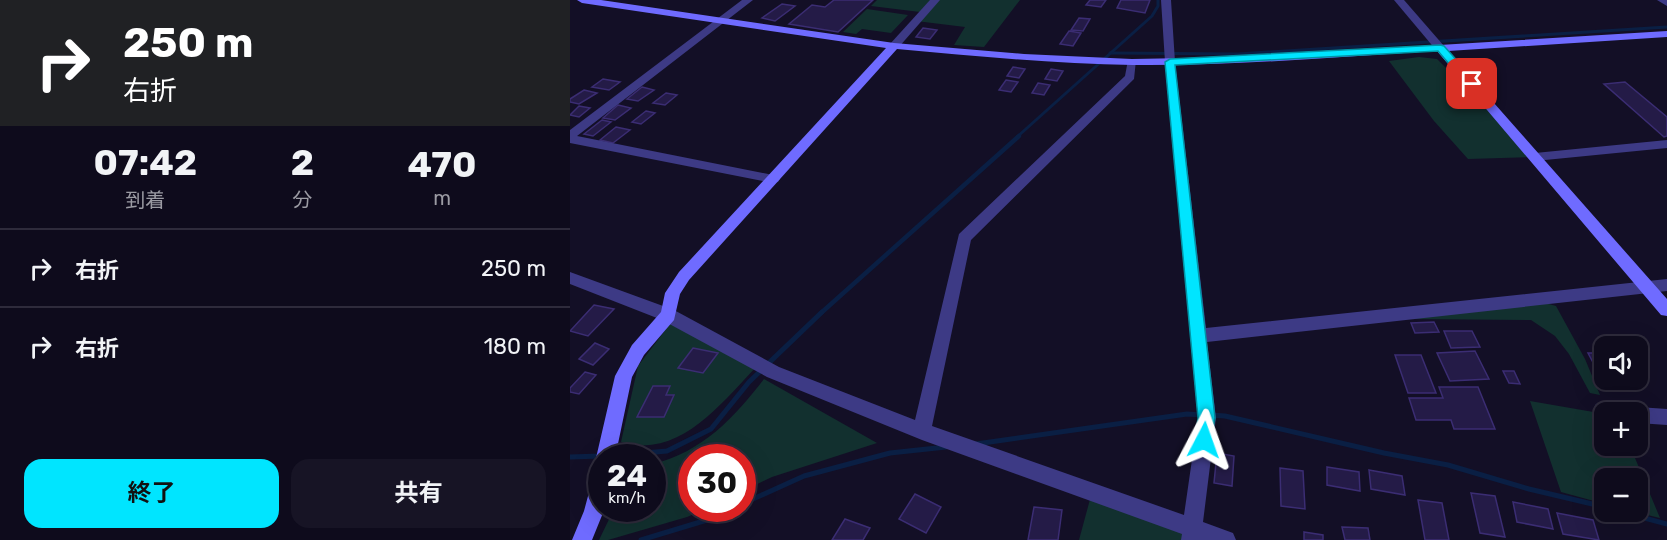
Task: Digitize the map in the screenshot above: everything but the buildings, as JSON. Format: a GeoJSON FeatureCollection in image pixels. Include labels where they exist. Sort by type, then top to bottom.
{"type":"FeatureCollection","features":[{"type":"Feature","properties":{"kind":"street"},"geometry":{"type":"LineString","coordinates":[[582,0],[894,46],[1013,57],[1132,62],[1440,48],[1667,34]]}},
{"type":"Feature","properties":{"kind":"street"},"geometry":{"type":"LineString","coordinates":[[570,138],[748,0]]}},
{"type":"Feature","properties":{"kind":"street"},"geometry":{"type":"LineString","coordinates":[[608,444],[624,376],[638,350],[668,315],[673,293],[684,276],[934,0]]}},
{"type":"Feature","properties":{"kind":"street"},"geometry":{"type":"LineString","coordinates":[[1166,0],[1170,62],[1207,418],[1191,534]]}},
{"type":"Feature","properties":{"kind":"street"},"geometry":{"type":"LineString","coordinates":[[1399,0],[1667,310]]}},
{"type":"Feature","properties":{"kind":"street"},"geometry":{"type":"LineString","coordinates":[[1662,0],[1667,3]]}},
{"type":"Feature","properties":{"kind":"street"},"geometry":{"type":"LineString","coordinates":[[922,431],[964,238],[1130,77],[1132,62]]}},
{"type":"Feature","properties":{"kind":"street"},"geometry":{"type":"LineString","coordinates":[[570,138],[773,179]]}},
{"type":"Feature","properties":{"kind":"street"},"geometry":{"type":"LineString","coordinates":[[1535,157],[1667,144]]}},
{"type":"Feature","properties":{"kind":"street"},"geometry":{"type":"LineString","coordinates":[[570,278],[668,315],[773,372],[1191,534],[1226,540]]}},
{"type":"Feature","properties":{"kind":"street"},"geometry":{"type":"LineString","coordinates":[[1198,336],[1667,285]]}},
{"type":"Feature","properties":{"kind":"street"},"geometry":{"type":"LineString","coordinates":[[1648,416],[1667,417]]}},
{"type":"Feature","properties":{"kind":"street"},"geometry":{"type":"LineString","coordinates":[[582,540],[589,522]]}},
{"type":"Feature","properties":{"kind":"green space"},"geometry":{"type":"Polygon","coordinates":[[[877,0],[932,0],[920,12],[871,6],[877,0]]]}},
{"type":"Feature","properties":{"kind":"green space"},"geometry":{"type":"Polygon","coordinates":[[[935,0],[1020,0],[984,47],[954,45],[965,27],[916,21],[935,0]]]}},
{"type":"Feature","properties":{"kind":"green space"},"geometry":{"type":"Polygon","coordinates":[[[867,9],[908,15],[891,33],[862,29],[856,34],[843,32],[867,9]]]}},
{"type":"Feature","properties":{"kind":"green space"},"geometry":{"type":"Polygon","coordinates":[[[1419,57],[1437,59],[1535,157],[1468,159],[1434,121],[1389,61],[1419,57]]]}},
{"type":"Feature","properties":{"kind":"green space"},"geometry":{"type":"Polygon","coordinates":[[[1545,303],[1556,306],[1585,359],[1594,381],[1594,390],[1598,390],[1600,395],[1590,393],[1569,354],[1555,336],[1531,320],[1406,319],[1545,303]]]}},
{"type":"Feature","properties":{"kind":"green space"},"geometry":{"type":"Polygon","coordinates":[[[670,324],[758,365],[698,424],[681,435],[662,443],[652,444],[621,442],[638,366],[670,324]]]}},
{"type":"Feature","properties":{"kind":"green space"},"geometry":{"type":"Polygon","coordinates":[[[764,379],[877,443],[772,477],[756,485],[756,444],[699,444],[716,432],[764,379]]]}},
{"type":"Feature","properties":{"kind":"green space"},"geometry":{"type":"Polygon","coordinates":[[[1530,401],[1594,412],[1594,456],[1634,456],[1639,468],[1594,468],[1594,501],[1561,492],[1530,401]]]}},
{"type":"Feature","properties":{"kind":"green space"},"geometry":{"type":"Polygon","coordinates":[[[678,456],[678,520],[608,540],[599,540],[608,522],[666,522],[666,460],[678,456]]]}},
{"type":"Feature","properties":{"kind":"green space"},"geometry":{"type":"Polygon","coordinates":[[[1648,489],[1660,518],[1648,515],[1648,489]]]}},
{"type":"Feature","properties":{"kind":"green space"},"geometry":{"type":"Polygon","coordinates":[[[1092,492],[1186,525],[1184,540],[1079,540],[1092,492]]]}},
{"type":"Feature","properties":{"kind":"waterway"},"geometry":{"type":"LineString","coordinates":[[1111,53],[1152,16],[1158,6],[1158,0]]}},
{"type":"Feature","properties":{"kind":"waterway"},"geometry":{"type":"LineString","coordinates":[[1111,53],[1238,54],[1667,27]]}},
{"type":"Feature","properties":{"kind":"waterway"},"geometry":{"type":"LineString","coordinates":[[1017,137],[1111,53]]}},
{"type":"Feature","properties":{"kind":"waterway"},"geometry":{"type":"LineString","coordinates":[[821,313],[1019,136]]}},
{"type":"Feature","properties":{"kind":"waterway"},"geometry":{"type":"LineString","coordinates":[[666,451],[711,429],[749,382],[822,312]]}},
{"type":"Feature","properties":{"kind":"waterway"},"geometry":{"type":"LineString","coordinates":[[976,444],[1187,414],[1202,415]]}},
{"type":"Feature","properties":{"kind":"waterway"},"geometry":{"type":"LineString","coordinates":[[1210,415],[1225,416],[1384,453],[1448,465],[1529,489],[1594,504]]}},
{"type":"Feature","properties":{"kind":"waterway"},"geometry":{"type":"LineString","coordinates":[[756,498],[804,476],[890,453],[946,447]]}},
{"type":"Feature","properties":{"kind":"waterway"},"geometry":{"type":"LineString","coordinates":[[570,457],[588,456]]}},
{"type":"Feature","properties":{"kind":"waterway"},"geometry":{"type":"LineString","coordinates":[[1648,519],[1667,524]]}},
{"type":"Feature","properties":{"kind":"waterway"},"geometry":{"type":"LineString","coordinates":[[641,540],[700,522]]}},
{"type":"Feature","properties":{"kind":"route"},"geometry":{"type":"LineString","coordinates":[[1204,440],[1207,418],[1170,62],[1440,48],[1472,84]]}}]}
